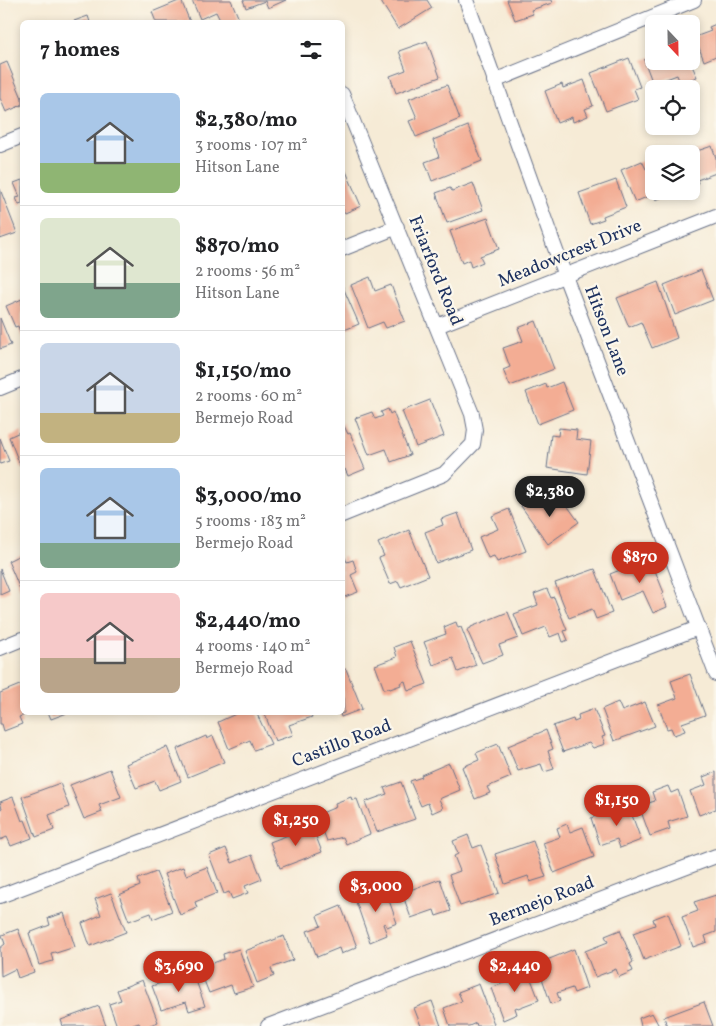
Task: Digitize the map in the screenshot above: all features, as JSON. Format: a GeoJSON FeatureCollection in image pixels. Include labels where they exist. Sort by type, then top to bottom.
{"type":"FeatureCollection","features":[{"type":"Feature","properties":{"kind":"street","name":"Hitson Lane"},"geometry":{"type":"LineString","coordinates":[[466,0],[565,276],[716,674]]}},
{"type":"Feature","properties":{"kind":"street"},"geometry":{"type":"LineString","coordinates":[[494,81],[694,0]]}},
{"type":"Feature","properties":{"kind":"street","name":"Friarford Road"},"geometry":{"type":"LineString","coordinates":[[345,101],[472,414],[475,430],[473,444],[444,474],[345,514]]}},
{"type":"Feature","properties":{"kind":"street"},"geometry":{"type":"LineString","coordinates":[[0,145],[20,137]]}},
{"type":"Feature","properties":{"kind":"street","name":"Meadowcrest Drive"},"geometry":{"type":"LineString","coordinates":[[437,326],[716,216]]}},
{"type":"Feature","properties":{"kind":"street"},"geometry":{"type":"LineString","coordinates":[[345,248],[397,227]]}},
{"type":"Feature","properties":{"kind":"street"},"geometry":{"type":"LineString","coordinates":[[0,388],[20,380]]}},
{"type":"Feature","properties":{"kind":"street","name":"Castillo Road"},"geometry":{"type":"LineString","coordinates":[[0,896],[698,628]]}},
{"type":"Feature","properties":{"kind":"street"},"geometry":{"type":"LineString","coordinates":[[0,648],[20,640]]}},
{"type":"Feature","properties":{"kind":"street","name":"Bermejo Road"},"geometry":{"type":"LineString","coordinates":[[268,1026],[716,856]]}},
{"type":"Feature","properties":{"kind":"building"},"geometry":{"type":"Polygon","coordinates":[[[181,0],[189,20],[155,20],[152,12],[181,0]]]}},
{"type":"Feature","properties":{"kind":"building"},"geometry":{"type":"Polygon","coordinates":[[[192,0],[231,0],[239,19],[220,20],[216,12],[200,19],[192,0]]]}},
{"type":"Feature","properties":{"kind":"building"},"geometry":{"type":"Polygon","coordinates":[[[243,0],[286,0],[268,8],[265,1],[246,8],[243,0]]]}},
{"type":"Feature","properties":{"kind":"building"},"geometry":{"type":"Polygon","coordinates":[[[384,0],[427,0],[432,8],[398,29],[381,2],[384,0]]]}},
{"type":"Feature","properties":{"kind":"building"},"geometry":{"type":"Polygon","coordinates":[[[507,0],[551,0],[552,3],[531,10],[533,14],[515,20],[507,0]]]}},
{"type":"Feature","properties":{"kind":"building"},"geometry":{"type":"Polygon","coordinates":[[[88,16],[89,20],[77,20],[88,16]]]}},
{"type":"Feature","properties":{"kind":"building"},"geometry":{"type":"Polygon","coordinates":[[[716,24],[716,56],[704,61],[700,50],[700,35],[711,31],[709,27],[716,24]]]}},
{"type":"Feature","properties":{"kind":"building"},"geometry":{"type":"Polygon","coordinates":[[[427,41],[440,77],[396,93],[390,76],[406,70],[399,51],[427,41]]]}},
{"type":"Feature","properties":{"kind":"building"},"geometry":{"type":"Polygon","coordinates":[[[629,58],[640,87],[634,89],[638,99],[606,111],[591,73],[629,58]]]}},
{"type":"Feature","properties":{"kind":"building"},"geometry":{"type":"Polygon","coordinates":[[[7,62],[20,93],[20,106],[6,112],[0,98],[0,65],[7,62]]]}},
{"type":"Feature","properties":{"kind":"building"},"geometry":{"type":"Polygon","coordinates":[[[648,70],[694,70],[697,77],[688,80],[679,80],[677,75],[664,80],[652,80],[648,70]]]}},
{"type":"Feature","properties":{"kind":"building"},"geometry":{"type":"Polygon","coordinates":[[[584,80],[593,106],[585,109],[588,116],[573,122],[572,117],[557,123],[545,91],[562,84],[563,88],[584,80]]]}},
{"type":"Feature","properties":{"kind":"building"},"geometry":{"type":"Polygon","coordinates":[[[447,85],[460,119],[416,137],[409,121],[417,118],[409,99],[447,85]]]}},
{"type":"Feature","properties":{"kind":"building"},"geometry":{"type":"Polygon","coordinates":[[[468,126],[482,161],[432,181],[425,162],[439,157],[433,140],[468,126]]]}},
{"type":"Feature","properties":{"kind":"building"},"geometry":{"type":"Polygon","coordinates":[[[712,146],[716,158],[716,173],[700,179],[700,150],[712,146]]]}},
{"type":"Feature","properties":{"kind":"building"},"geometry":{"type":"Polygon","coordinates":[[[642,161],[645,167],[645,198],[635,202],[621,170],[642,161]]]}},
{"type":"Feature","properties":{"kind":"building"},"geometry":{"type":"Polygon","coordinates":[[[345,169],[361,206],[345,213],[345,169]]]}},
{"type":"Feature","properties":{"kind":"building"},"geometry":{"type":"Polygon","coordinates":[[[616,180],[626,207],[603,216],[604,219],[590,224],[579,193],[616,180]]]}},
{"type":"Feature","properties":{"kind":"building"},"geometry":{"type":"Polygon","coordinates":[[[20,181],[20,197],[14,183],[20,181]]]}},
{"type":"Feature","properties":{"kind":"building"},"geometry":{"type":"Polygon","coordinates":[[[473,183],[483,210],[447,223],[436,193],[450,188],[452,191],[473,183]]]}},
{"type":"Feature","properties":{"kind":"building"},"geometry":{"type":"Polygon","coordinates":[[[0,189],[17,233],[0,239],[0,189]]]}},
{"type":"Feature","properties":{"kind":"building"},"geometry":{"type":"Polygon","coordinates":[[[20,197],[20,205],[19,205],[16,198],[20,197]]]}},
{"type":"Feature","properties":{"kind":"building"},"geometry":{"type":"Polygon","coordinates":[[[488,218],[499,249],[480,256],[483,262],[471,267],[469,260],[462,263],[450,231],[488,218]]]}},
{"type":"Feature","properties":{"kind":"building"},"geometry":{"type":"Polygon","coordinates":[[[701,270],[713,300],[675,315],[664,285],[701,270]]]}},
{"type":"Feature","properties":{"kind":"building"},"geometry":{"type":"Polygon","coordinates":[[[370,277],[375,291],[391,285],[405,321],[386,328],[383,322],[368,328],[351,285],[370,277]]]}},
{"type":"Feature","properties":{"kind":"building"},"geometry":{"type":"Polygon","coordinates":[[[658,282],[677,338],[652,348],[641,322],[629,327],[617,298],[658,282]]]}},
{"type":"Feature","properties":{"kind":"building"},"geometry":{"type":"Polygon","coordinates":[[[345,292],[359,324],[345,330],[345,292]]]}},
{"type":"Feature","properties":{"kind":"building"},"geometry":{"type":"Polygon","coordinates":[[[20,300],[20,332],[18,326],[15,327],[6,306],[20,300]]]}},
{"type":"Feature","properties":{"kind":"building"},"geometry":{"type":"Polygon","coordinates":[[[0,318],[11,345],[0,349],[0,318]]]}},
{"type":"Feature","properties":{"kind":"building"},"geometry":{"type":"Polygon","coordinates":[[[536,321],[554,369],[510,386],[503,370],[510,367],[503,348],[523,341],[518,328],[536,321]]]}},
{"type":"Feature","properties":{"kind":"building"},"geometry":{"type":"Polygon","coordinates":[[[562,382],[573,410],[538,424],[526,392],[546,384],[547,388],[562,382]]]}},
{"type":"Feature","properties":{"kind":"building"},"geometry":{"type":"Polygon","coordinates":[[[430,400],[444,436],[416,447],[402,411],[430,400]]]}},
{"type":"Feature","properties":{"kind":"building"},"geometry":{"type":"Polygon","coordinates":[[[388,409],[390,414],[393,412],[410,455],[391,462],[386,449],[369,455],[355,418],[372,412],[375,419],[383,416],[381,412],[388,409]]]}},
{"type":"Feature","properties":{"kind":"building"},"geometry":{"type":"Polygon","coordinates":[[[345,428],[348,434],[350,433],[365,469],[348,476],[345,469],[345,428]]]}},
{"type":"Feature","properties":{"kind":"building"},"geometry":{"type":"Polygon","coordinates":[[[559,428],[577,430],[576,439],[591,441],[587,474],[547,468],[551,435],[558,436],[559,428]]]}},
{"type":"Feature","properties":{"kind":"building"},"geometry":{"type":"Polygon","coordinates":[[[20,432],[20,465],[9,437],[20,432]]]}},
{"type":"Feature","properties":{"kind":"building"},"geometry":{"type":"Polygon","coordinates":[[[0,438],[9,461],[0,464],[0,438]]]}},
{"type":"Feature","properties":{"kind":"building"},"geometry":{"type":"Polygon","coordinates":[[[536,495],[545,507],[561,497],[579,522],[548,544],[521,506],[536,495]]]}},
{"type":"Feature","properties":{"kind":"building"},"geometry":{"type":"Polygon","coordinates":[[[509,509],[526,551],[497,562],[494,556],[488,558],[479,537],[498,529],[492,516],[509,509]]]}},
{"type":"Feature","properties":{"kind":"building"},"geometry":{"type":"Polygon","coordinates":[[[458,513],[471,550],[436,563],[425,532],[443,525],[441,519],[458,513]]]}},
{"type":"Feature","properties":{"kind":"building"},"geometry":{"type":"Polygon","coordinates":[[[409,530],[428,576],[401,587],[398,581],[390,584],[379,558],[384,556],[378,543],[409,530]]]}},
{"type":"Feature","properties":{"kind":"building"},"geometry":{"type":"Polygon","coordinates":[[[20,555],[20,589],[8,561],[20,555]]]}},
{"type":"Feature","properties":{"kind":"building"},"geometry":{"type":"Polygon","coordinates":[[[345,558],[347,562],[353,560],[357,572],[351,575],[358,592],[345,597],[345,558]]]}},
{"type":"Feature","properties":{"kind":"building"},"geometry":{"type":"Polygon","coordinates":[[[650,558],[664,593],[662,594],[667,607],[653,613],[643,591],[620,600],[610,574],[650,558]]]}},
{"type":"Feature","properties":{"kind":"building"},"geometry":{"type":"Polygon","coordinates":[[[0,569],[9,591],[0,595],[0,569]]]}},
{"type":"Feature","properties":{"kind":"building"},"geometry":{"type":"Polygon","coordinates":[[[595,569],[612,613],[596,619],[592,609],[569,618],[555,583],[595,569]]]}},
{"type":"Feature","properties":{"kind":"building"},"geometry":{"type":"Polygon","coordinates":[[[547,589],[551,598],[554,597],[567,630],[564,631],[568,640],[563,642],[560,633],[550,637],[546,627],[523,636],[514,614],[538,605],[534,594],[547,589]]]}},
{"type":"Feature","properties":{"kind":"building"},"geometry":{"type":"Polygon","coordinates":[[[508,612],[518,638],[499,645],[503,655],[482,663],[467,630],[508,612]]]}},
{"type":"Feature","properties":{"kind":"building"},"geometry":{"type":"Polygon","coordinates":[[[456,622],[458,628],[461,627],[476,665],[458,672],[453,658],[433,665],[424,642],[446,634],[444,627],[456,622]]]}},
{"type":"Feature","properties":{"kind":"building"},"geometry":{"type":"Polygon","coordinates":[[[410,641],[427,684],[408,691],[405,681],[400,683],[401,685],[384,689],[375,665],[397,657],[394,647],[410,641]]]}},
{"type":"Feature","properties":{"kind":"building"},"geometry":{"type":"Polygon","coordinates":[[[345,669],[362,709],[341,717],[340,715],[345,715],[345,669]]]}},
{"type":"Feature","properties":{"kind":"building"},"geometry":{"type":"Polygon","coordinates":[[[690,674],[705,715],[682,723],[685,731],[674,735],[671,728],[667,729],[658,705],[677,698],[671,681],[690,674]]]}},
{"type":"Feature","properties":{"kind":"building"},"geometry":{"type":"Polygon","coordinates":[[[20,685],[20,715],[25,715],[19,717],[22,724],[4,731],[2,724],[0,724],[0,693],[20,685]]]}},
{"type":"Feature","properties":{"kind":"building"},"geometry":{"type":"Polygon","coordinates":[[[618,702],[622,711],[645,702],[655,726],[614,741],[602,709],[618,702]]]}},
{"type":"Feature","properties":{"kind":"building"},"geometry":{"type":"Polygon","coordinates":[[[594,709],[605,736],[602,737],[605,744],[593,748],[589,743],[563,752],[553,726],[573,719],[574,722],[579,720],[578,715],[594,709]]]}},
{"type":"Feature","properties":{"kind":"building"},"geometry":{"type":"Polygon","coordinates":[[[49,715],[62,715],[51,719],[49,715]]]}},
{"type":"Feature","properties":{"kind":"building"},"geometry":{"type":"Polygon","coordinates":[[[233,715],[257,715],[271,744],[254,750],[250,740],[229,749],[218,722],[233,715]]]}},
{"type":"Feature","properties":{"kind":"building"},"geometry":{"type":"Polygon","coordinates":[[[265,715],[311,715],[312,717],[289,725],[293,735],[275,741],[265,715]]]}},
{"type":"Feature","properties":{"kind":"building"},"geometry":{"type":"Polygon","coordinates":[[[546,730],[553,749],[548,751],[554,769],[544,772],[541,764],[518,771],[508,746],[546,730]]]}},
{"type":"Feature","properties":{"kind":"building"},"geometry":{"type":"Polygon","coordinates":[[[206,736],[207,739],[213,736],[224,762],[188,777],[177,749],[206,736]]]}},
{"type":"Feature","properties":{"kind":"building"},"geometry":{"type":"Polygon","coordinates":[[[498,744],[511,777],[487,787],[490,793],[475,799],[462,767],[479,760],[476,753],[498,744]]]}},
{"type":"Feature","properties":{"kind":"building"},"geometry":{"type":"Polygon","coordinates":[[[167,747],[181,781],[159,790],[155,781],[136,788],[126,764],[167,747]]]}},
{"type":"Feature","properties":{"kind":"building"},"geometry":{"type":"Polygon","coordinates":[[[449,763],[460,790],[439,799],[443,808],[432,813],[428,803],[421,806],[410,781],[449,763]]]}},
{"type":"Feature","properties":{"kind":"building"},"geometry":{"type":"Polygon","coordinates":[[[110,769],[121,797],[99,805],[102,812],[84,819],[70,785],[110,769]]]}},
{"type":"Feature","properties":{"kind":"building"},"geometry":{"type":"Polygon","coordinates":[[[716,772],[716,809],[699,815],[690,791],[706,785],[703,777],[716,772]]]}},
{"type":"Feature","properties":{"kind":"building"},"geometry":{"type":"Polygon","coordinates":[[[401,782],[415,819],[377,832],[365,802],[387,794],[384,788],[401,782]]]}},
{"type":"Feature","properties":{"kind":"building"},"geometry":{"type":"Polygon","coordinates":[[[60,783],[69,807],[49,815],[54,830],[36,837],[22,797],[60,783]]]}},
{"type":"Feature","properties":{"kind":"building"},"geometry":{"type":"Polygon","coordinates":[[[668,786],[671,793],[678,790],[687,816],[668,822],[670,829],[650,836],[639,806],[655,801],[652,792],[668,786]]]}},
{"type":"Feature","properties":{"kind":"building"},"geometry":{"type":"Polygon","coordinates":[[[13,797],[22,821],[25,820],[32,838],[11,846],[7,837],[0,840],[0,809],[2,808],[0,802],[13,797]]]}},
{"type":"Feature","properties":{"kind":"building"},"geometry":{"type":"Polygon","coordinates":[[[351,797],[352,800],[357,799],[370,834],[346,844],[343,837],[327,841],[317,815],[336,807],[335,803],[351,797]]]}},
{"type":"Feature","properties":{"kind":"building"},"geometry":{"type":"Polygon","coordinates":[[[628,804],[641,840],[620,848],[617,839],[600,845],[591,818],[628,804]]]}},
{"type":"Feature","properties":{"kind":"building"},"geometry":{"type":"Polygon","coordinates":[[[567,824],[570,832],[583,827],[594,857],[554,873],[543,843],[560,837],[557,828],[567,824]]]}},
{"type":"Feature","properties":{"kind":"building"},"geometry":{"type":"Polygon","coordinates":[[[312,826],[322,852],[280,868],[270,842],[312,826]]]}},
{"type":"Feature","properties":{"kind":"building"},"geometry":{"type":"Polygon","coordinates":[[[468,835],[473,848],[481,845],[499,893],[460,906],[449,875],[460,871],[454,856],[458,854],[453,841],[468,835]]]}},
{"type":"Feature","properties":{"kind":"building"},"geometry":{"type":"Polygon","coordinates":[[[533,841],[546,877],[530,882],[528,876],[505,884],[495,854],[533,841]]]}},
{"type":"Feature","properties":{"kind":"building"},"geometry":{"type":"Polygon","coordinates":[[[226,848],[232,863],[252,855],[262,879],[245,886],[248,893],[232,899],[229,892],[224,894],[209,855],[226,848]]]}},
{"type":"Feature","properties":{"kind":"building"},"geometry":{"type":"Polygon","coordinates":[[[183,867],[186,875],[207,867],[217,893],[195,902],[197,908],[180,915],[164,874],[183,867]]]}},
{"type":"Feature","properties":{"kind":"building"},"geometry":{"type":"Polygon","coordinates":[[[156,872],[172,911],[153,919],[151,913],[129,921],[119,895],[140,886],[138,879],[156,872]]]}},
{"type":"Feature","properties":{"kind":"building"},"geometry":{"type":"Polygon","coordinates":[[[440,879],[451,911],[436,916],[434,910],[411,918],[402,893],[440,879]]]}},
{"type":"Feature","properties":{"kind":"building"},"geometry":{"type":"Polygon","coordinates":[[[385,889],[397,923],[387,927],[385,923],[383,924],[387,935],[370,942],[354,896],[369,891],[370,894],[385,889]]]}},
{"type":"Feature","properties":{"kind":"building"},"geometry":{"type":"Polygon","coordinates":[[[111,893],[126,932],[90,946],[82,923],[101,915],[95,899],[111,893]]]}},
{"type":"Feature","properties":{"kind":"building"},"geometry":{"type":"Polygon","coordinates":[[[716,895],[716,932],[705,936],[707,942],[693,947],[682,917],[698,911],[694,902],[716,895]]]}},
{"type":"Feature","properties":{"kind":"building"},"geometry":{"type":"Polygon","coordinates":[[[341,906],[357,947],[341,954],[339,948],[317,957],[307,931],[321,926],[317,916],[341,906]]]}},
{"type":"Feature","properties":{"kind":"building"},"geometry":{"type":"Polygon","coordinates":[[[64,913],[75,947],[51,953],[53,961],[39,965],[29,933],[50,925],[48,918],[64,913]]]}},
{"type":"Feature","properties":{"kind":"building"},"geometry":{"type":"Polygon","coordinates":[[[668,913],[681,946],[644,960],[633,933],[655,925],[653,919],[668,913]]]}},
{"type":"Feature","properties":{"kind":"building"},"geometry":{"type":"Polygon","coordinates":[[[18,929],[34,972],[18,978],[15,969],[1,976],[0,948],[5,944],[2,935],[18,929]]]}},
{"type":"Feature","properties":{"kind":"building"},"geometry":{"type":"Polygon","coordinates":[[[620,930],[633,962],[630,964],[633,971],[619,977],[616,969],[595,977],[585,951],[608,942],[605,936],[620,930]]]}},
{"type":"Feature","properties":{"kind":"building"},"geometry":{"type":"Polygon","coordinates":[[[284,936],[293,960],[271,968],[274,976],[257,983],[245,951],[284,936]]]}},
{"type":"Feature","properties":{"kind":"building"},"geometry":{"type":"Polygon","coordinates":[[[239,949],[253,987],[234,993],[231,985],[209,993],[199,968],[224,959],[223,954],[239,949]]]}},
{"type":"Feature","properties":{"kind":"building"},"geometry":{"type":"Polygon","coordinates":[[[574,949],[587,988],[574,993],[572,988],[557,993],[560,1001],[551,1004],[537,964],[574,949]]]}},
{"type":"Feature","properties":{"kind":"building"},"geometry":{"type":"Polygon","coordinates":[[[526,966],[539,1000],[515,1008],[517,1014],[503,1020],[491,988],[509,981],[506,973],[526,966]]]}},
{"type":"Feature","properties":{"kind":"building"},"geometry":{"type":"Polygon","coordinates":[[[193,972],[205,1006],[189,1011],[186,1002],[161,1010],[152,986],[193,972]]]}},
{"type":"Feature","properties":{"kind":"building"},"geometry":{"type":"Polygon","coordinates":[[[142,980],[158,1022],[148,1026],[140,1026],[139,1023],[130,1026],[117,1026],[109,1004],[121,1000],[117,990],[142,980]]]}},
{"type":"Feature","properties":{"kind":"building"},"geometry":{"type":"Polygon","coordinates":[[[479,984],[494,1024],[477,1026],[476,1023],[469,1026],[450,1026],[444,1008],[462,1001],[458,992],[479,984]]]}},
{"type":"Feature","properties":{"kind":"building"},"geometry":{"type":"Polygon","coordinates":[[[432,1001],[441,1026],[421,1026],[414,1008],[432,1001]]]}},
{"type":"Feature","properties":{"kind":"building"},"geometry":{"type":"Polygon","coordinates":[[[704,1002],[713,1026],[667,1026],[664,1017],[704,1002]]]}},
{"type":"Feature","properties":{"kind":"building"},"geometry":{"type":"Polygon","coordinates":[[[99,1006],[106,1026],[63,1026],[61,1020],[99,1006]]]}},
{"type":"Feature","properties":{"kind":"building"},"geometry":{"type":"Polygon","coordinates":[[[652,1013],[659,1026],[641,1026],[639,1018],[652,1013]]]}}]}
